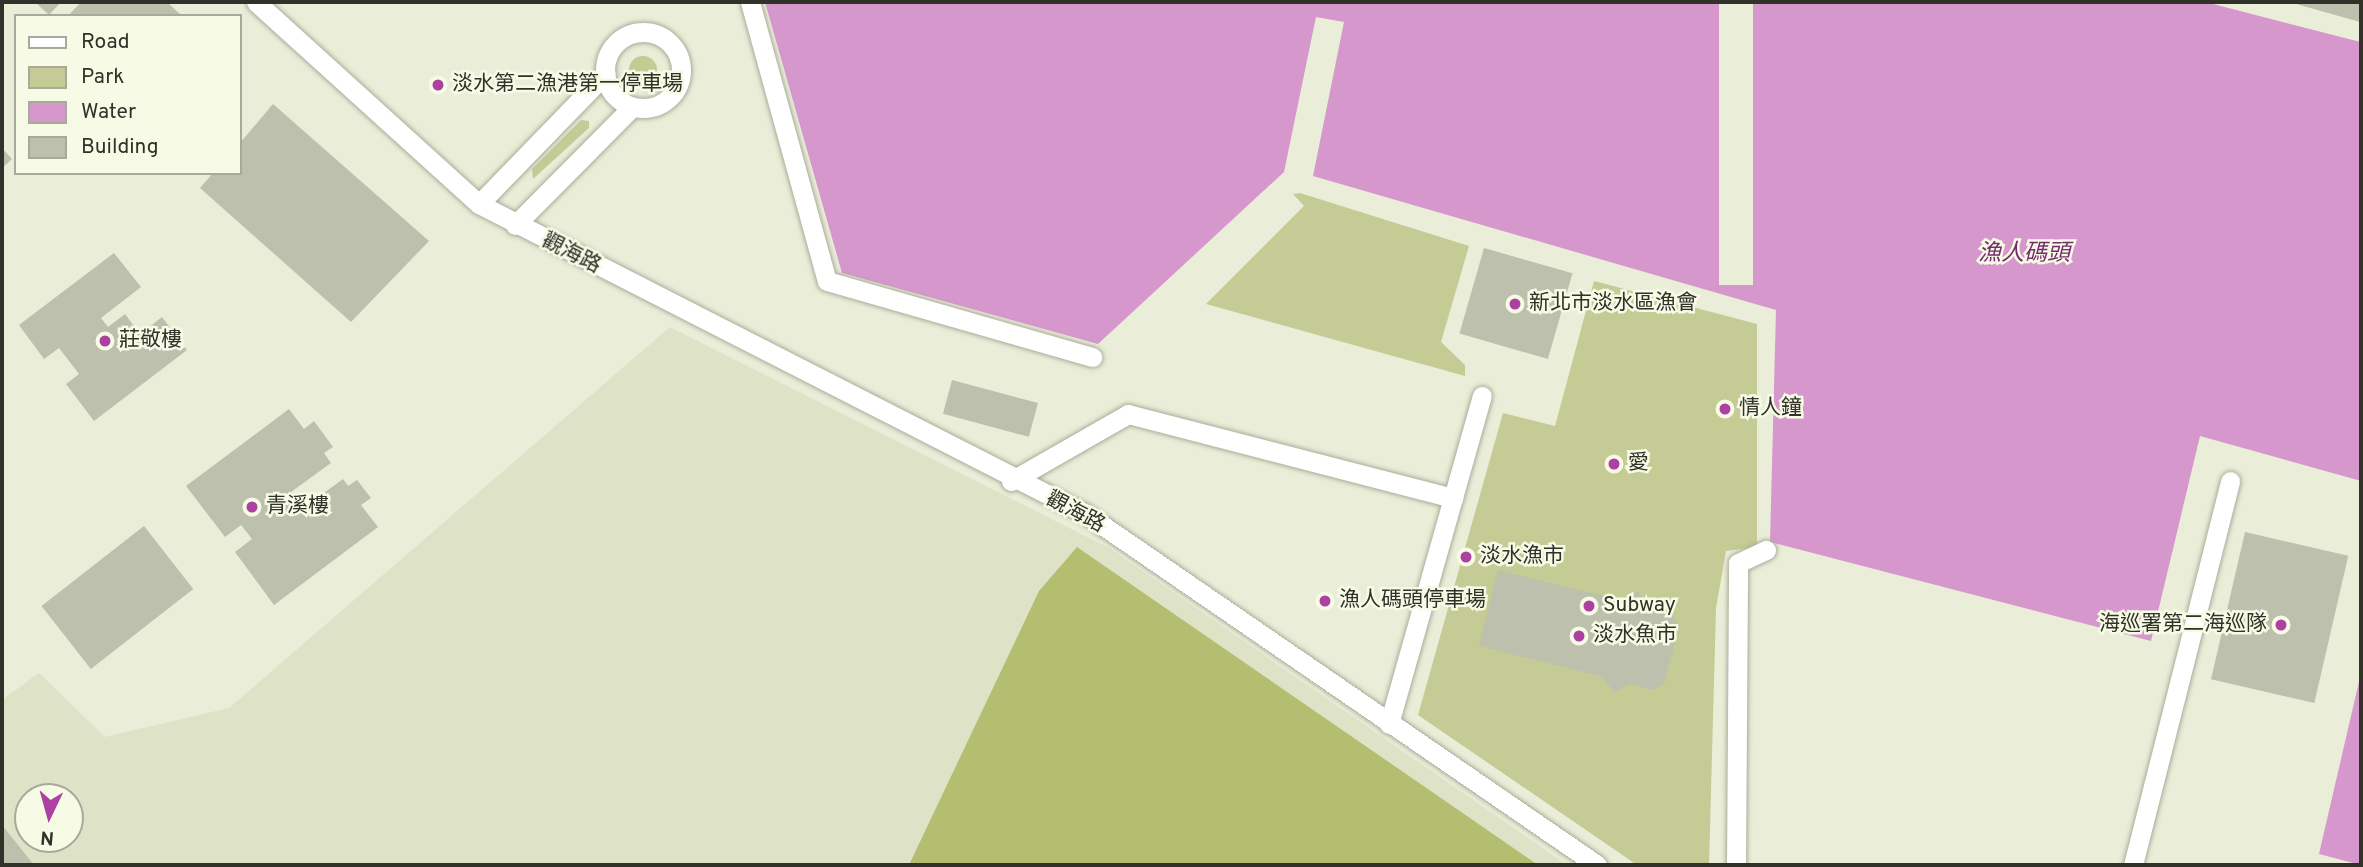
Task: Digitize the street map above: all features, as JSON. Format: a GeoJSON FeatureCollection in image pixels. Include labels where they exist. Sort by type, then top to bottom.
{"type":"FeatureCollection","features":[{"type":"Feature","properties":{"kind":"street","name":"觀海路"},"geometry":{"type":"LineString","coordinates":[[256,2],[479,204],[1011,481],[1086,514],[1597,865]]}},
{"type":"Feature","properties":{"kind":"street"},"geometry":{"type":"LineString","coordinates":[[750,2],[827,281],[1092,357]]}},
{"type":"Feature","properties":{"kind":"street"},"geometry":{"type":"LineString","coordinates":[[651,33],[673,46],[681,68],[675,91],[656,106],[632,107],[612,91],[606,73],[608,55],[625,36],[651,33]]}},
{"type":"Feature","properties":{"kind":"street"},"geometry":{"type":"LineString","coordinates":[[479,204],[606,73]]}},
{"type":"Feature","properties":{"kind":"street","name":"觀海路"},"geometry":{"type":"LineString","coordinates":[[515,225],[632,107]]}},
{"type":"Feature","properties":{"kind":"street"},"geometry":{"type":"LineString","coordinates":[[1389,724],[1482,396]]}},
{"type":"Feature","properties":{"kind":"street"},"geometry":{"type":"LineString","coordinates":[[1011,481],[1128,414],[1453,498]]}},
{"type":"Feature","properties":{"kind":"street"},"geometry":{"type":"LineString","coordinates":[[2133,865],[2230,481]]}},
{"type":"Feature","properties":{"kind":"street"},"geometry":{"type":"LineString","coordinates":[[1736,865],[1738,563],[1766,551]]}},
{"type":"Feature","properties":{"kind":"shaded area"},"geometry":{"type":"Polygon","coordinates":[[[670,327],[1109,548],[1567,865],[2,865],[2,700],[39,673],[105,737],[229,708],[670,327]]]}},
{"type":"Feature","properties":{"kind":"green space"},"geometry":{"type":"Polygon","coordinates":[[[643,56],[653,60],[657,70],[653,80],[643,84],[633,80],[629,70],[633,60],[643,56]]]}},
{"type":"Feature","properties":{"kind":"green space"},"geometry":{"type":"Polygon","coordinates":[[[581,120],[589,121],[589,128],[533,179],[532,169],[581,120]]]}},
{"type":"Feature","properties":{"kind":"green space"},"geometry":{"type":"Polygon","coordinates":[[[1300,193],[1469,246],[1441,342],[1465,365],[1465,376],[1206,304],[1304,206],[1293,194],[1300,193]]]}},
{"type":"Feature","properties":{"kind":"green space"},"geometry":{"type":"Polygon","coordinates":[[[1594,281],[1757,324],[1757,547],[1726,551],[1716,608],[1709,865],[1637,865],[1418,715],[1503,413],[1555,426],[1594,281]]]}},
{"type":"Feature","properties":{"kind":"green space"},"geometry":{"type":"Polygon","coordinates":[[[1077,547],[1538,865],[909,865],[1039,591],[1077,547]]]}},
{"type":"Feature","properties":{"kind":"water","name":"漁人碼頭"},"geometry":{"type":"Polygon","coordinates":[[[765,2],[2206,2],[2361,42],[2361,481],[2200,436],[2151,641],[1770,542],[1776,310],[1313,176],[1344,22],[1316,17],[1284,172],[1098,344],[842,273],[765,2]]]}},
{"type":"Feature","properties":{"kind":"water"},"geometry":{"type":"Polygon","coordinates":[[[2361,673],[2361,865],[2319,854],[2361,673]]]}},
{"type":"Feature","properties":{"kind":"pier"},"geometry":{"type":"Polygon","coordinates":[[[1719,2],[1753,2],[1753,285],[1719,285],[1719,2]]]}},
{"type":"Feature","properties":{"kind":"pier"},"geometry":{"type":"Polygon","coordinates":[[[2206,2],[2220,2],[2361,42],[2206,2]]]}},
{"type":"Feature","properties":{"kind":"building"},"geometry":{"type":"Polygon","coordinates":[[[35,2],[61,2],[50,14],[35,2]]]}},
{"type":"Feature","properties":{"kind":"building"},"geometry":{"type":"Polygon","coordinates":[[[81,2],[167,2],[180,14],[70,14],[81,2]]]}},
{"type":"Feature","properties":{"kind":"building"},"geometry":{"type":"Polygon","coordinates":[[[2289,2],[2361,2],[2360,22],[2289,2]]]}},
{"type":"Feature","properties":{"kind":"building"},"geometry":{"type":"Polygon","coordinates":[[[273,104],[429,241],[351,322],[200,188],[211,175],[242,175],[242,141],[273,104]]]}},
{"type":"Feature","properties":{"kind":"building"},"geometry":{"type":"Polygon","coordinates":[[[2,148],[12,159],[2,168],[2,148]]]}},
{"type":"Feature","properties":{"kind":"building","name":"新北市淡水區漁會"},"geometry":{"type":"Polygon","coordinates":[[[1484,248],[1572,273],[1548,359],[1459,334],[1484,248]]]}},
{"type":"Feature","properties":{"kind":"building","name":"莊敬樓"},"geometry":{"type":"Polygon","coordinates":[[[114,253],[141,287],[101,318],[108,327],[125,314],[140,334],[162,317],[187,350],[94,421],[66,384],[79,374],[59,348],[44,359],[19,325],[114,253]]]}},
{"type":"Feature","properties":{"kind":"building"},"geometry":{"type":"Polygon","coordinates":[[[952,380],[1038,403],[1029,437],[943,414],[952,380]]]}},
{"type":"Feature","properties":{"kind":"building","name":"青溪樓"},"geometry":{"type":"Polygon","coordinates":[[[289,409],[304,429],[314,421],[333,447],[324,453],[331,463],[291,492],[303,508],[343,479],[348,486],[357,480],[371,498],[361,505],[378,527],[274,605],[235,552],[252,539],[241,525],[225,537],[186,486],[289,409]]]}},
{"type":"Feature","properties":{"kind":"building"},"geometry":{"type":"Polygon","coordinates":[[[144,526],[193,589],[91,669],[42,606],[144,526]]]}},
{"type":"Feature","properties":{"kind":"building"},"geometry":{"type":"Polygon","coordinates":[[[2245,532],[2348,556],[2314,703],[2211,679],[2245,532]]]}},
{"type":"Feature","properties":{"kind":"building","name":"淡水魚市"},"geometry":{"type":"Polygon","coordinates":[[[1498,570],[1620,600],[1638,591],[1648,607],[1672,613],[1679,626],[1664,684],[1652,690],[1629,684],[1614,693],[1603,677],[1479,646],[1498,570]]]}},
{"type":"Feature","properties":{"kind":"building"},"geometry":{"type":"Polygon","coordinates":[[[2,825],[14,840],[14,853],[24,853],[34,865],[2,865],[2,825]]]}},
{"type":"Feature","properties":{"kind":"place","name":"淡水第二漁港第一停車場"},"geometry":{"type":"Point","coordinates":[438,85]}},
{"type":"Feature","properties":{"kind":"place","name":"新北市淡水區漁會"},"geometry":{"type":"Point","coordinates":[1515,304]}},
{"type":"Feature","properties":{"kind":"place","name":"莊敬樓"},"geometry":{"type":"Point","coordinates":[105,341]}},
{"type":"Feature","properties":{"kind":"place","name":"情人鐘"},"geometry":{"type":"Point","coordinates":[1725,409]}},
{"type":"Feature","properties":{"kind":"place","name":"愛"},"geometry":{"type":"Point","coordinates":[1614,464]}},
{"type":"Feature","properties":{"kind":"place","name":"青溪樓"},"geometry":{"type":"Point","coordinates":[252,507]}},
{"type":"Feature","properties":{"kind":"place","name":"淡水漁市"},"geometry":{"type":"Point","coordinates":[1466,557]}},
{"type":"Feature","properties":{"kind":"place","name":"漁人碼頭停車場"},"geometry":{"type":"Point","coordinates":[1325,601]}},
{"type":"Feature","properties":{"kind":"place","name":"Subway"},"geometry":{"type":"Point","coordinates":[1589,606]}},
{"type":"Feature","properties":{"kind":"place","name":"海巡署第二海巡隊"},"geometry":{"type":"Point","coordinates":[2281,625]}},
{"type":"Feature","properties":{"kind":"place","name":"淡水魚市"},"geometry":{"type":"Point","coordinates":[1579,636]}}]}
